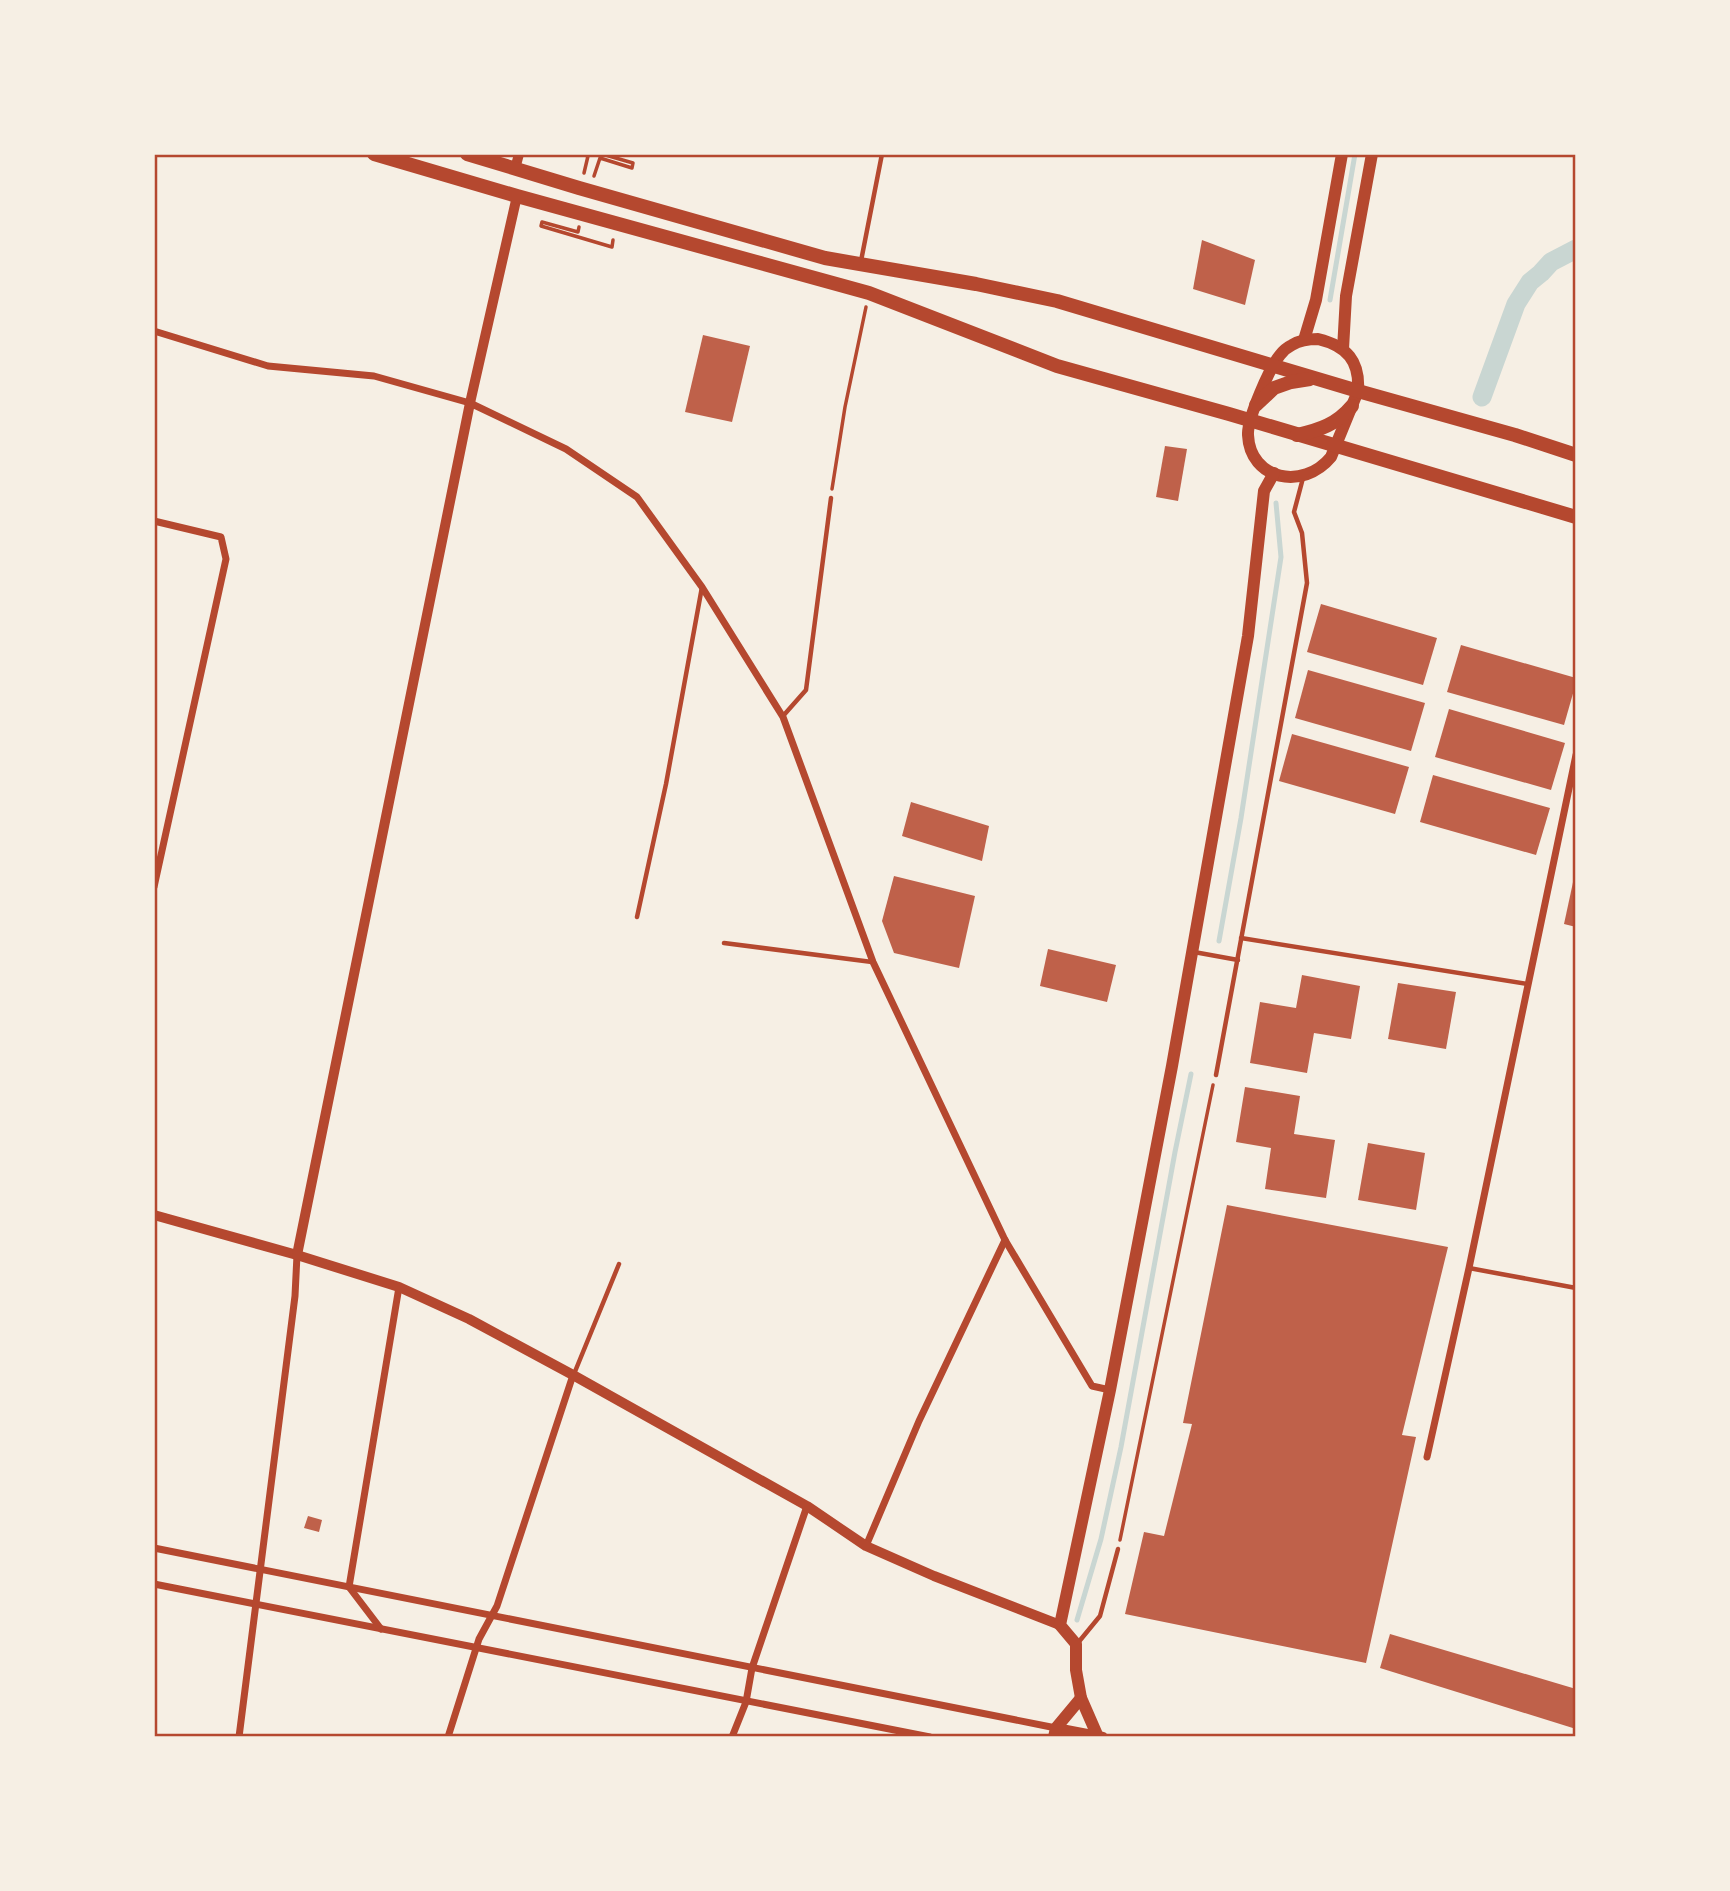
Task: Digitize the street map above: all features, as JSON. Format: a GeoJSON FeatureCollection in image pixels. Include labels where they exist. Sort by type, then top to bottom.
{"type":"FeatureCollection","features":[{"type":"Feature","properties":{"kind":"highway"},"geometry":{"type":"LineString","coordinates":[[374,154],[869,293],[1057,366],[1576,517]]}},
{"type":"Feature","properties":{"kind":"highway"},"geometry":{"type":"LineString","coordinates":[[467,154],[793,250],[1057,302],[1576,455]]}},
{"type":"Feature","properties":{"kind":"highway"},"geometry":{"type":"LineString","coordinates":[[1256,405],[1274,388],[1315,378]]}},
{"type":"Feature","properties":{"kind":"highway"},"geometry":{"type":"LineString","coordinates":[[1296,435],[1331,425],[1343,418],[1352,406]]}},
{"type":"Feature","properties":{"kind":"main road"},"geometry":{"type":"LineString","coordinates":[[1304,340],[1316,300],[1342,154]]}},
{"type":"Feature","properties":{"kind":"main road"},"geometry":{"type":"LineString","coordinates":[[1343,349],[1346,296],[1371,154]]}},
{"type":"Feature","properties":{"kind":"main road"},"geometry":{"type":"LineString","coordinates":[[1304,340],[1331,342],[1343,349],[1356,368],[1358,391],[1331,457],[1314,473],[1303,477],[1292,478],[1273,473],[1257,460],[1248,435],[1250,421],[1273,366],[1280,354],[1291,345],[1304,340]]}},
{"type":"Feature","properties":{"kind":"main road"},"geometry":{"type":"LineString","coordinates":[[1100,1737],[1081,1698],[1076,1670],[1076,1644],[1060,1625],[1110,1390],[1192,951],[1248,636],[1264,491],[1273,473]]}},
{"type":"Feature","properties":{"kind":"main road"},"geometry":{"type":"LineString","coordinates":[[1055,1732],[1081,1698]]}},
{"type":"Feature","properties":{"kind":"street"},"geometry":{"type":"LineString","coordinates":[[515,169],[519,154]]}},
{"type":"Feature","properties":{"kind":"street"},"geometry":{"type":"LineString","coordinates":[[239,1737],[295,1296],[297,1255],[470,403],[517,196]]}},
{"type":"Feature","properties":{"kind":"street"},"geometry":{"type":"LineString","coordinates":[[154,331],[268,366],[374,376],[470,403],[566,449],[637,496],[702,587],[783,717],[873,962],[1005,1240],[1092,1386],[1110,1390]]}},
{"type":"Feature","properties":{"kind":"street"},"geometry":{"type":"LineString","coordinates":[[154,521],[221,537],[226,559],[154,886]]}},
{"type":"Feature","properties":{"kind":"street"},"geometry":{"type":"LineString","coordinates":[[1427,1457],[1576,755]]}},
{"type":"Feature","properties":{"kind":"street"},"geometry":{"type":"LineString","coordinates":[[154,1215],[399,1287],[469,1319],[573,1375],[807,1506],[866,1546],[934,1576],[1060,1625]]}},
{"type":"Feature","properties":{"kind":"street"},"geometry":{"type":"LineString","coordinates":[[866,1546],[919,1421],[1005,1240]]}},
{"type":"Feature","properties":{"kind":"street"},"geometry":{"type":"LineString","coordinates":[[381,1629],[349,1587],[399,1287]]}},
{"type":"Feature","properties":{"kind":"street"},"geometry":{"type":"LineString","coordinates":[[448,1737],[476,1647],[501,1594],[573,1375]]}},
{"type":"Feature","properties":{"kind":"street"},"geometry":{"type":"LineString","coordinates":[[732,1737],[746,1702],[752,1668],[807,1506]]}},
{"type":"Feature","properties":{"kind":"street"},"geometry":{"type":"LineString","coordinates":[[154,1548],[1055,1732],[1100,1737]]}},
{"type":"Feature","properties":{"kind":"street"},"geometry":{"type":"LineString","coordinates":[[154,1584],[930,1737]]}},
{"type":"Feature","properties":{"kind":"lane"},"geometry":{"type":"LineString","coordinates":[[860,265],[882,154]]}},
{"type":"Feature","properties":{"kind":"lane"},"geometry":{"type":"LineString","coordinates":[[1216,1074],[1307,583],[1301,533],[1294,512],[1303,477]]}},
{"type":"Feature","properties":{"kind":"lane"},"geometry":{"type":"LineString","coordinates":[[783,717],[806,690],[831,498]]}},
{"type":"Feature","properties":{"kind":"lane"},"geometry":{"type":"LineString","coordinates":[[637,917],[666,783],[702,587]]}},
{"type":"Feature","properties":{"kind":"lane"},"geometry":{"type":"LineString","coordinates":[[1241,938],[1528,985]]}},
{"type":"Feature","properties":{"kind":"lane"},"geometry":{"type":"LineString","coordinates":[[724,943],[873,962]]}},
{"type":"Feature","properties":{"kind":"lane"},"geometry":{"type":"LineString","coordinates":[[1192,951],[1238,960]]}},
{"type":"Feature","properties":{"kind":"lane"},"geometry":{"type":"LineString","coordinates":[[573,1375],[619,1264]]}},
{"type":"Feature","properties":{"kind":"lane"},"geometry":{"type":"LineString","coordinates":[[1469,1268],[1576,1287]]}},
{"type":"Feature","properties":{"kind":"lane"},"geometry":{"type":"LineString","coordinates":[[1076,1644],[1100,1616],[1118,1549]]}},
{"type":"Feature","properties":{"kind":"path"},"geometry":{"type":"LineString","coordinates":[[582,154],[588,156]]}},
{"type":"Feature","properties":{"kind":"path"},"geometry":{"type":"LineString","coordinates":[[601,156],[633,163],[632,168],[601,156]]}},
{"type":"Feature","properties":{"kind":"path"},"geometry":{"type":"LineString","coordinates":[[578,232],[542,222],[541,226],[612,247]]}},
{"type":"Feature","properties":{"kind":"path"},"geometry":{"type":"LineString","coordinates":[[831,498],[845,407],[869,293]]}},
{"type":"Feature","properties":{"kind":"path"},"geometry":{"type":"LineString","coordinates":[[1118,1549],[1216,1074]]}},
{"type":"Feature","properties":{"kind":"building"},"geometry":{"type":"Polygon","coordinates":[[[1202,240],[1255,260],[1245,305],[1193,289],[1202,240]]]}},
{"type":"Feature","properties":{"kind":"building"},"geometry":{"type":"Polygon","coordinates":[[[703,335],[750,346],[732,422],[685,412],[703,335]]]}},
{"type":"Feature","properties":{"kind":"building"},"geometry":{"type":"Polygon","coordinates":[[[1165,446],[1187,449],[1178,501],[1156,497],[1165,446]]]}},
{"type":"Feature","properties":{"kind":"building"},"geometry":{"type":"Polygon","coordinates":[[[1321,604],[1437,638],[1423,685],[1307,652],[1321,604]]]}},
{"type":"Feature","properties":{"kind":"building"},"geometry":{"type":"Polygon","coordinates":[[[1461,645],[1576,678],[1564,725],[1447,692],[1461,645]]]}},
{"type":"Feature","properties":{"kind":"building"},"geometry":{"type":"Polygon","coordinates":[[[1308,670],[1425,703],[1411,751],[1295,718],[1308,670]]]}},
{"type":"Feature","properties":{"kind":"building"},"geometry":{"type":"Polygon","coordinates":[[[1449,709],[1565,743],[1551,790],[1435,757],[1449,709]]]}},
{"type":"Feature","properties":{"kind":"building"},"geometry":{"type":"Polygon","coordinates":[[[1292,734],[1409,767],[1395,814],[1279,781],[1292,734]]]}},
{"type":"Feature","properties":{"kind":"building"},"geometry":{"type":"Polygon","coordinates":[[[1433,775],[1550,808],[1536,855],[1420,822],[1433,775]]]}},
{"type":"Feature","properties":{"kind":"building"},"geometry":{"type":"Polygon","coordinates":[[[911,802],[989,826],[982,861],[902,836],[911,802]]]}},
{"type":"Feature","properties":{"kind":"building"},"geometry":{"type":"Polygon","coordinates":[[[1576,873],[1576,927],[1564,924],[1576,873]]]}},
{"type":"Feature","properties":{"kind":"building"},"geometry":{"type":"Polygon","coordinates":[[[894,876],[975,896],[959,968],[894,953],[882,921],[894,876]]]}},
{"type":"Feature","properties":{"kind":"building"},"geometry":{"type":"Polygon","coordinates":[[[1048,949],[1116,965],[1107,1002],[1040,986],[1048,949]]]}},
{"type":"Feature","properties":{"kind":"building"},"geometry":{"type":"Polygon","coordinates":[[[1302,975],[1360,986],[1351,1039],[1314,1033],[1307,1073],[1250,1063],[1260,1002],[1296,1008],[1302,975]]]}},
{"type":"Feature","properties":{"kind":"building"},"geometry":{"type":"Polygon","coordinates":[[[1398,983],[1456,992],[1446,1049],[1388,1039],[1398,983]]]}},
{"type":"Feature","properties":{"kind":"building"},"geometry":{"type":"Polygon","coordinates":[[[1245,1087],[1300,1096],[1294,1134],[1335,1140],[1326,1198],[1265,1189],[1271,1148],[1236,1142],[1245,1087]]]}},
{"type":"Feature","properties":{"kind":"building"},"geometry":{"type":"Polygon","coordinates":[[[1368,1143],[1425,1153],[1416,1210],[1358,1200],[1368,1143]]]}},
{"type":"Feature","properties":{"kind":"building"},"geometry":{"type":"Polygon","coordinates":[[[1227,1205],[1448,1247],[1402,1435],[1416,1437],[1366,1663],[1125,1614],[1144,1532],[1164,1536],[1192,1424],[1183,1423],[1227,1205]]]}},
{"type":"Feature","properties":{"kind":"building"},"geometry":{"type":"Polygon","coordinates":[[[308,1516],[322,1520],[319,1532],[304,1528],[308,1516]]]}},
{"type":"Feature","properties":{"kind":"building"},"geometry":{"type":"Polygon","coordinates":[[[1390,1634],[1576,1689],[1576,1729],[1380,1668],[1390,1634]]]}},
{"type":"Feature","properties":{"kind":"waterway"},"geometry":{"type":"LineString","coordinates":[[1330,300],[1355,154]]}},
{"type":"Feature","properties":{"kind":"waterway"},"geometry":{"type":"LineString","coordinates":[[1482,397],[1516,304],[1530,282],[1551,262],[1576,249]]}},
{"type":"Feature","properties":{"kind":"waterway"},"geometry":{"type":"LineString","coordinates":[[1219,941],[1241,818],[1281,557],[1276,503]]}},
{"type":"Feature","properties":{"kind":"waterway"},"geometry":{"type":"LineString","coordinates":[[1077,1620],[1101,1539],[1121,1447],[1191,1074]]}}]}
